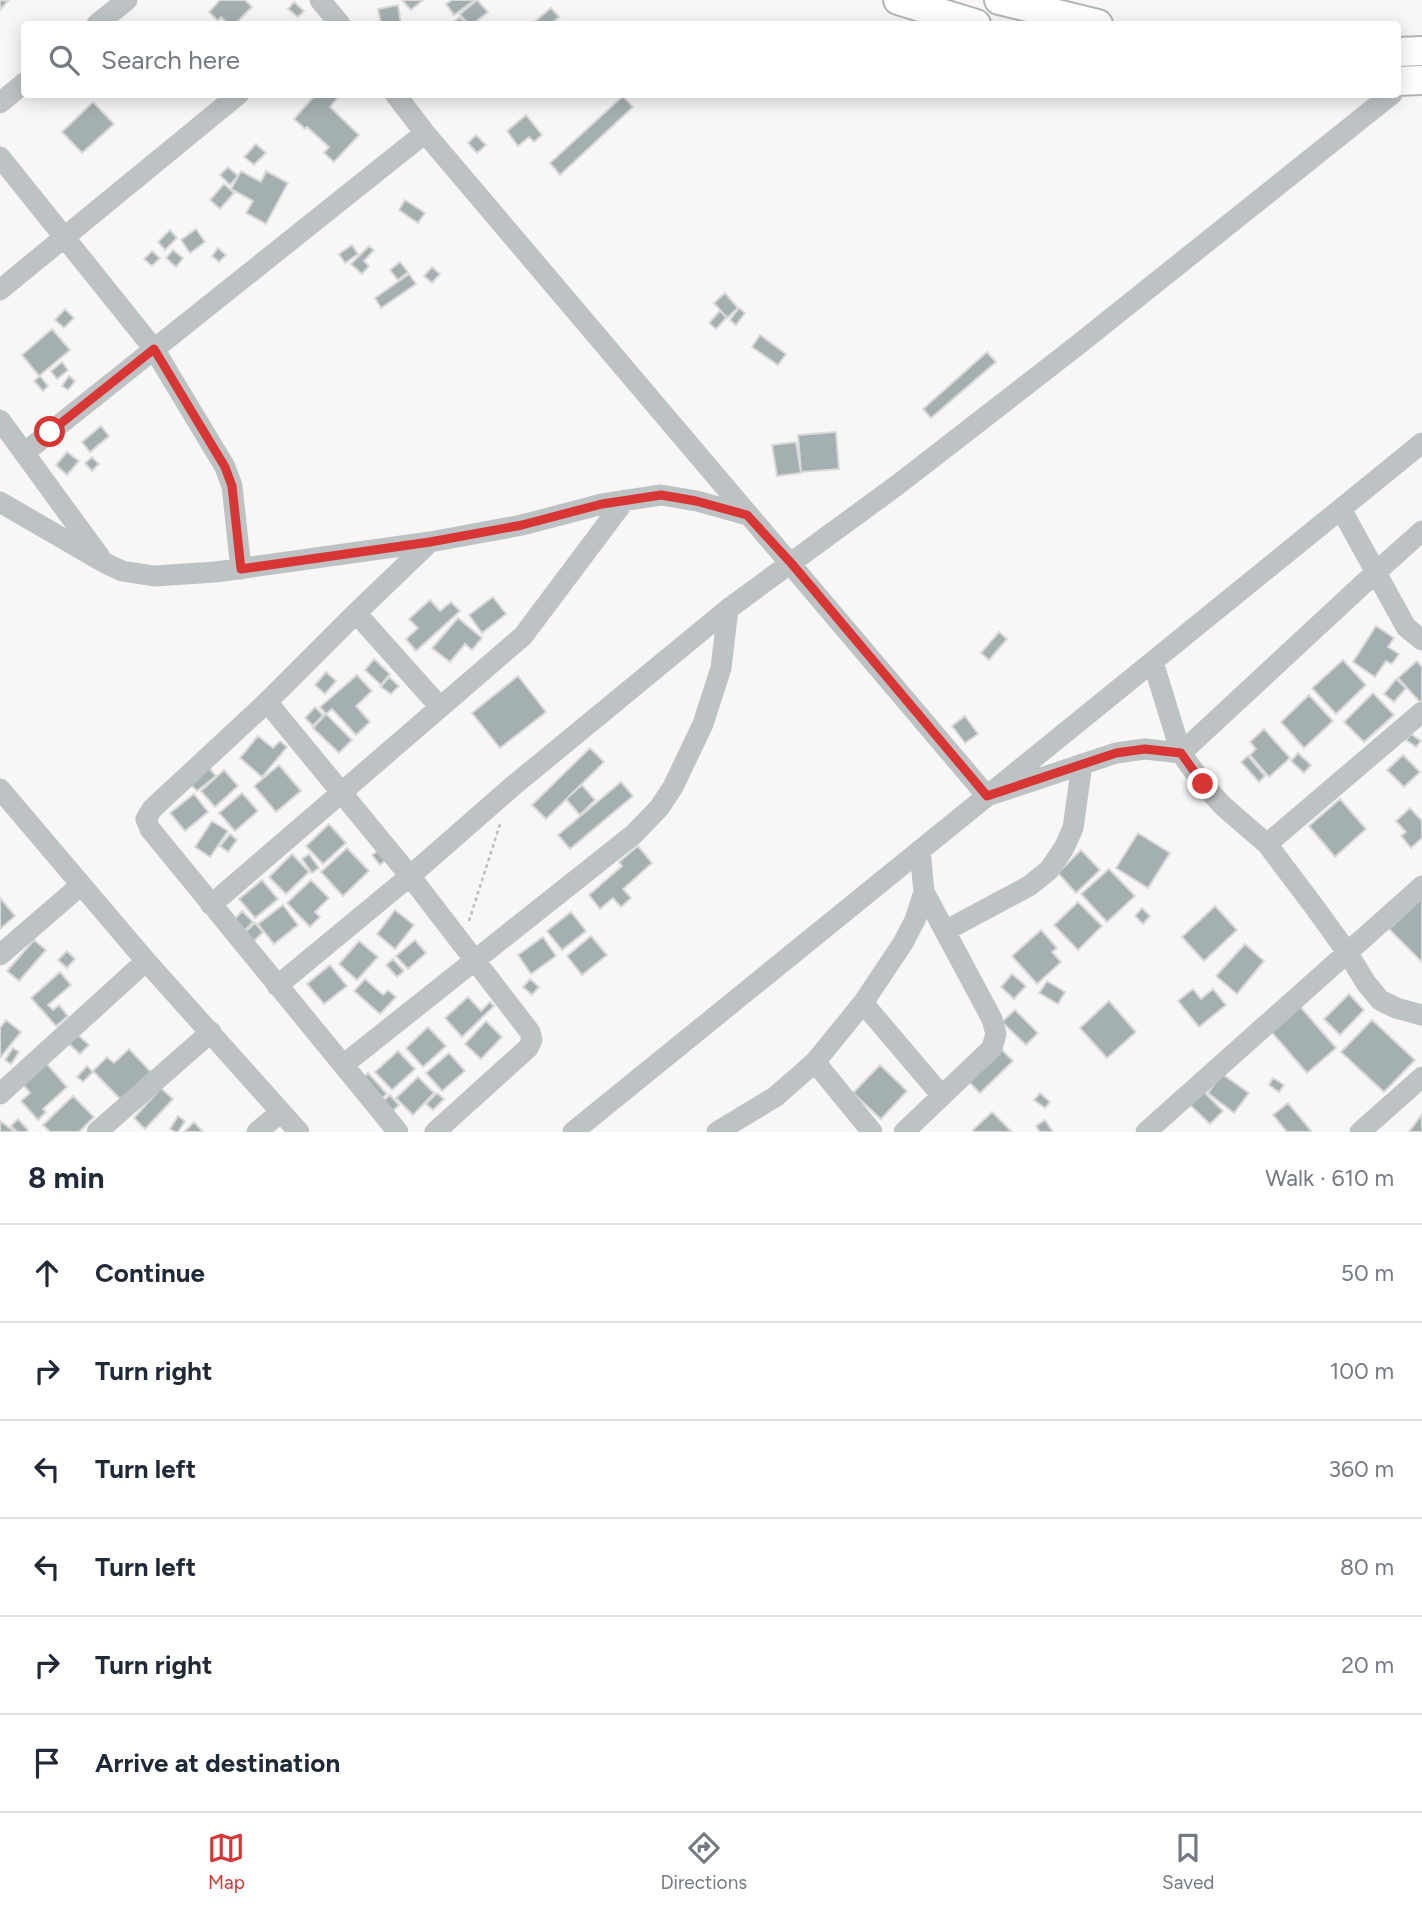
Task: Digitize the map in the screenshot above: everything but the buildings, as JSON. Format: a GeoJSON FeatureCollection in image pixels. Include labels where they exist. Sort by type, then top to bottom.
{"type":"FeatureCollection","features":[{"type":"Feature","properties":{"kind":"main road"},"geometry":{"type":"LineString","coordinates":[[898,0],[965,15]]}},
{"type":"Feature","properties":{"kind":"main road"},"geometry":{"type":"LineString","coordinates":[[999,0],[1086,21]]}},
{"type":"Feature","properties":{"kind":"main road"},"geometry":{"type":"LineString","coordinates":[[1401,52],[1422,51]]}},
{"type":"Feature","properties":{"kind":"street"},"geometry":{"type":"LineString","coordinates":[[101,21],[127,0]]}},
{"type":"Feature","properties":{"kind":"street"},"geometry":{"type":"LineString","coordinates":[[0,103],[21,86]]}},
{"type":"Feature","properties":{"kind":"street"},"geometry":{"type":"LineString","coordinates":[[0,290],[234,98]]}},
{"type":"Feature","properties":{"kind":"street"},"geometry":{"type":"LineString","coordinates":[[398,98],[747,515],[792,564],[987,796]]}},
{"type":"Feature","properties":{"kind":"street"},"geometry":{"type":"LineString","coordinates":[[277,986],[513,786],[729,609],[896,486],[1074,348],[1388,98]]}},
{"type":"Feature","properties":{"kind":"street"},"geometry":{"type":"LineString","coordinates":[[24,453],[425,133]]}},
{"type":"Feature","properties":{"kind":"street"},"geometry":{"type":"LineString","coordinates":[[0,157],[154,349],[225,467],[232,486],[241,569]]}},
{"type":"Feature","properties":{"kind":"street"},"geometry":{"type":"LineString","coordinates":[[0,420],[105,563]]}},
{"type":"Feature","properties":{"kind":"street"},"geometry":{"type":"LineString","coordinates":[[573,1132],[1422,443]]}},
{"type":"Feature","properties":{"kind":"street"},"geometry":{"type":"LineString","coordinates":[[0,502],[105,563],[122,571],[154,576],[241,569],[430,542],[522,525],[625,500],[661,495],[747,515]]}},
{"type":"Feature","properties":{"kind":"street"},"geometry":{"type":"LineString","coordinates":[[211,905],[523,636],[625,500]]}},
{"type":"Feature","properties":{"kind":"street"},"geometry":{"type":"LineString","coordinates":[[1341,509],[1406,627],[1422,640]]}},
{"type":"Feature","properties":{"kind":"street"},"geometry":{"type":"LineString","coordinates":[[987,796],[1116,753],[1145,749],[1181,753],[1422,531]]}},
{"type":"Feature","properties":{"kind":"street"},"geometry":{"type":"LineString","coordinates":[[398,1132],[211,905],[150,829],[146,820],[152,809],[267,702],[430,542]]}},
{"type":"Feature","properties":{"kind":"street"},"geometry":{"type":"LineString","coordinates":[[343,1065],[468,952],[634,834],[659,808],[673,787],[704,724],[721,668],[729,609]]}},
{"type":"Feature","properties":{"kind":"street"},"geometry":{"type":"LineString","coordinates":[[356,612],[440,707]]}},
{"type":"Feature","properties":{"kind":"street"},"geometry":{"type":"LineString","coordinates":[[1153,662],[1181,753],[1203,784],[1223,806],[1267,845],[1380,999],[1396,1008],[1422,1015]]}},
{"type":"Feature","properties":{"kind":"street"},"geometry":{"type":"LineString","coordinates":[[267,702],[410,876],[530,1032],[532,1040],[528,1048],[435,1132]]}},
{"type":"Feature","properties":{"kind":"street"},"geometry":{"type":"LineString","coordinates":[[1267,845],[1422,712]]}},
{"type":"Feature","properties":{"kind":"street"},"geometry":{"type":"LineString","coordinates":[[945,931],[1029,886],[1049,870],[1064,848],[1073,828],[1082,765]]}},
{"type":"Feature","properties":{"kind":"street"},"geometry":{"type":"LineString","coordinates":[[0,789],[8,814],[81,885],[299,1132]]}},
{"type":"Feature","properties":{"kind":"street"},"geometry":{"type":"LineString","coordinates":[[904,1132],[992,1048],[996,1034],[992,1019],[924,892],[920,850]]}},
{"type":"Feature","properties":{"kind":"street"},"geometry":{"type":"LineString","coordinates":[[0,955],[81,885]]}},
{"type":"Feature","properties":{"kind":"street"},"geometry":{"type":"LineString","coordinates":[[1146,1132],[1170,1124],[1348,952],[1422,886]]}},
{"type":"Feature","properties":{"kind":"street"},"geometry":{"type":"LineString","coordinates":[[717,1132],[775,1097],[815,1062],[863,1003],[903,943],[915,920],[924,892]]}},
{"type":"Feature","properties":{"kind":"street"},"geometry":{"type":"LineString","coordinates":[[0,1094],[146,961]]}},
{"type":"Feature","properties":{"kind":"street"},"geometry":{"type":"LineString","coordinates":[[863,1003],[942,1096]]}},
{"type":"Feature","properties":{"kind":"street"},"geometry":{"type":"LineString","coordinates":[[97,1132],[211,1032]]}},
{"type":"Feature","properties":{"kind":"street"},"geometry":{"type":"LineString","coordinates":[[815,1062],[872,1132]]}},
{"type":"Feature","properties":{"kind":"street"},"geometry":{"type":"LineString","coordinates":[[1360,1132],[1422,1077]]}},
{"type":"Feature","properties":{"kind":"street"},"geometry":{"type":"LineString","coordinates":[[257,1132],[281,1112]]}},
{"type":"Feature","properties":{"kind":"path"},"geometry":{"type":"LineString","coordinates":[[468,952],[513,786]]}},
{"type":"Feature","properties":{"kind":"route"},"geometry":{"type":"LineString","coordinates":[[50,432],[154,349],[225,467],[232,486],[241,569],[430,542],[522,525],[602,504],[661,495],[747,515],[792,564],[987,796],[1116,753],[1145,749],[1181,753],[1203,784]]}}]}
